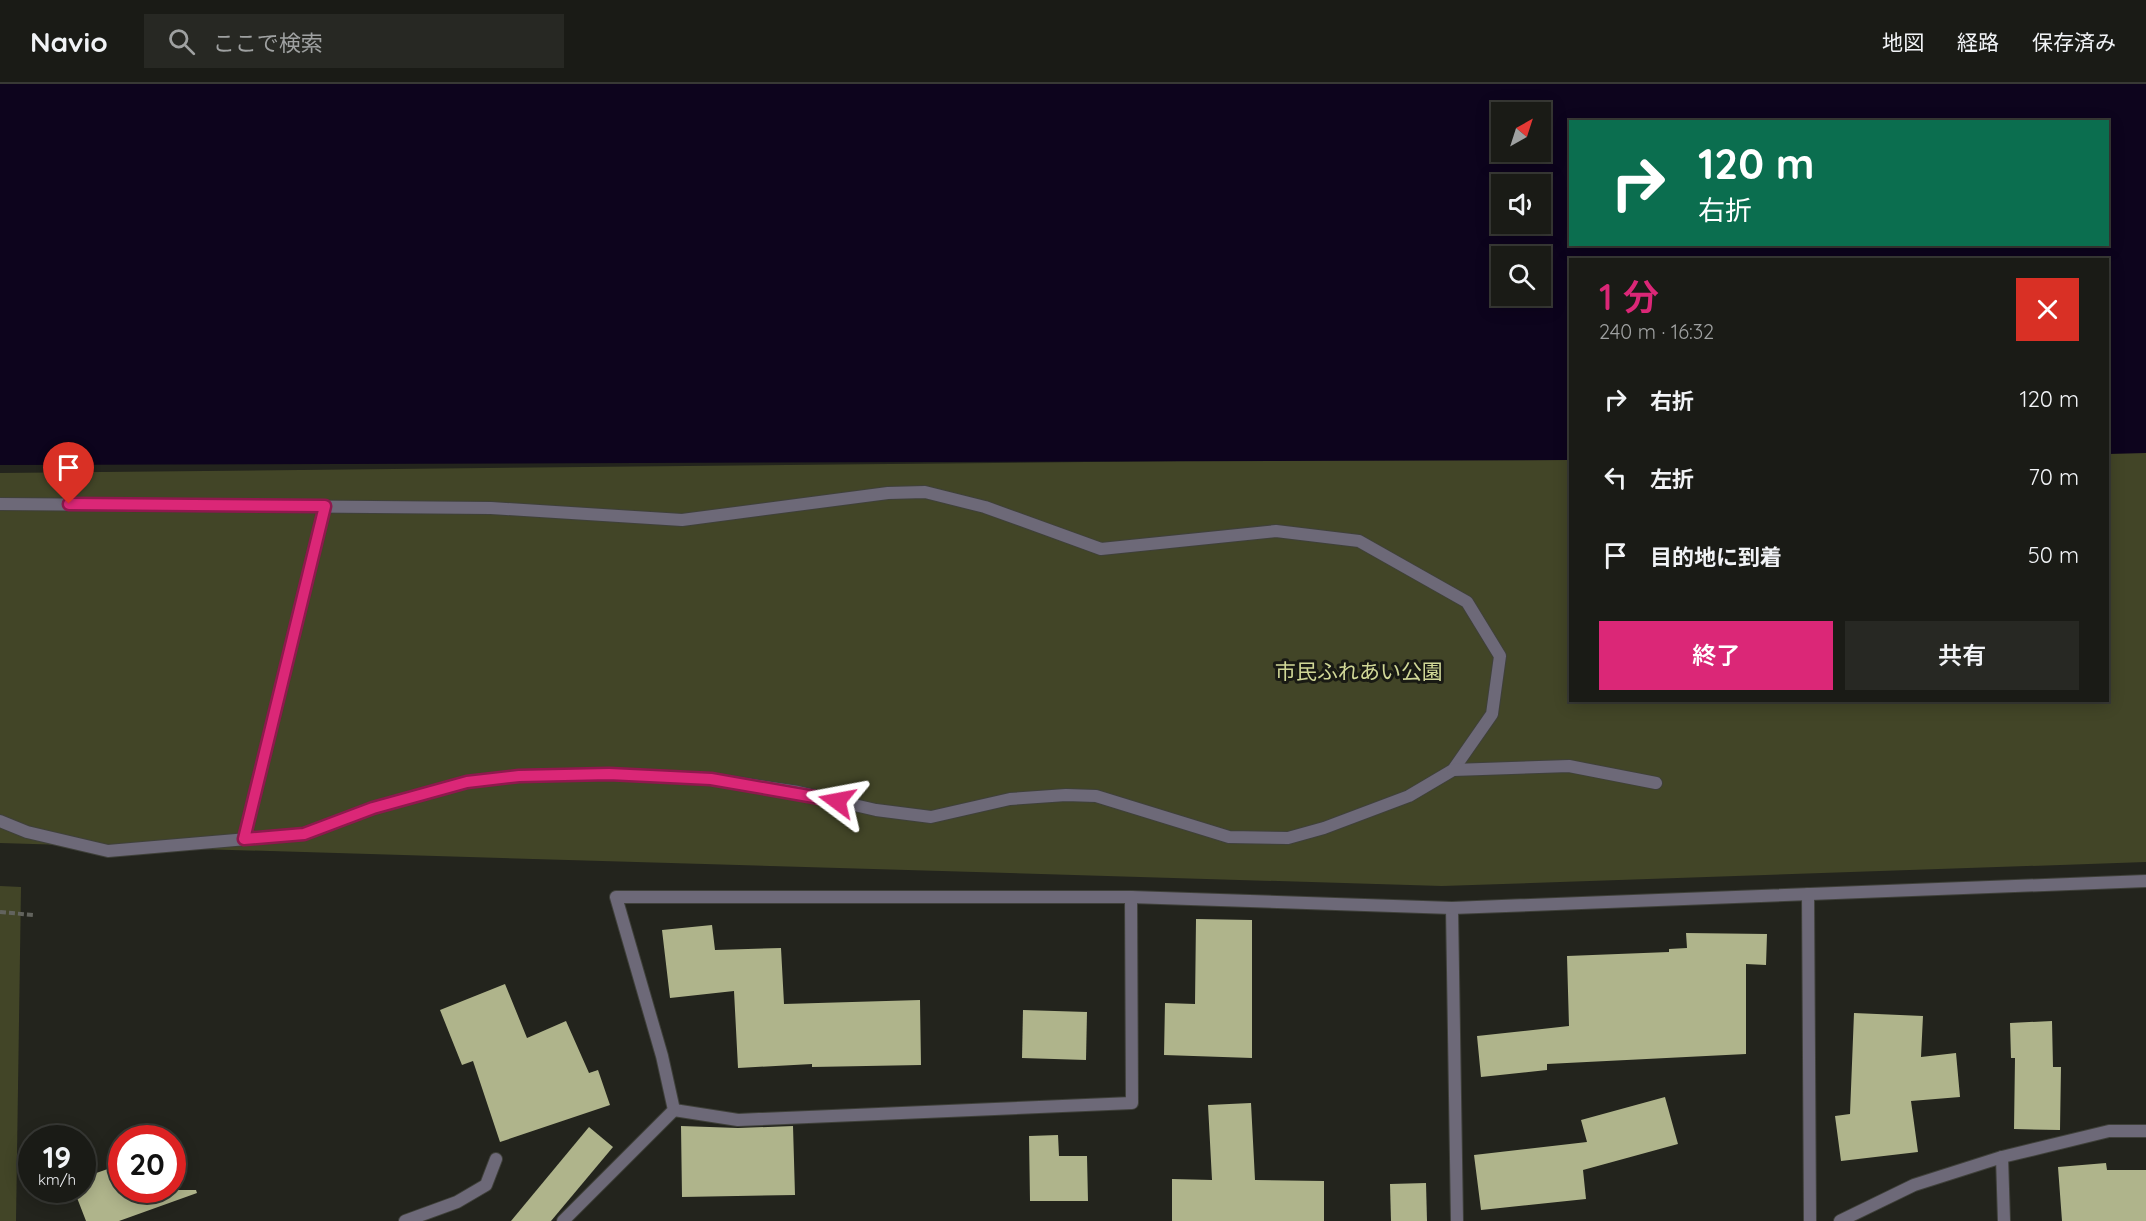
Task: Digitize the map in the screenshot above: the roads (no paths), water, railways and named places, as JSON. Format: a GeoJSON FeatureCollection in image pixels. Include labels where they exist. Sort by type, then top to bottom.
{"type":"FeatureCollection","features":[{"type":"Feature","properties":{"kind":"street"},"geometry":{"type":"LineString","coordinates":[[0,504],[491,508],[682,520],[888,493],[925,492],[985,507],[1101,549],[1276,531],[1359,541],[1467,602],[1500,656],[1492,714],[1453,770],[1409,796],[1324,828],[1288,838],[1229,837],[1096,796],[1066,795],[1010,799],[931,817],[876,810],[798,792],[711,779],[609,774],[519,776],[467,782],[373,808],[304,834],[108,851],[27,832],[0,820]]}},
{"type":"Feature","properties":{"kind":"street"},"geometry":{"type":"LineString","coordinates":[[244,839],[325,506]]}},
{"type":"Feature","properties":{"kind":"street"},"geometry":{"type":"LineString","coordinates":[[1453,770],[1569,766],[1656,783]]}},
{"type":"Feature","properties":{"kind":"street"},"geometry":{"type":"LineString","coordinates":[[674,1110],[663,1056],[616,897],[1131,897],[1452,908],[2146,881]]}},
{"type":"Feature","properties":{"kind":"street"},"geometry":{"type":"LineString","coordinates":[[1808,894],[1810,1221]]}},
{"type":"Feature","properties":{"kind":"street"},"geometry":{"type":"LineString","coordinates":[[674,1110],[738,1120],[1132,1103],[1131,897]]}},
{"type":"Feature","properties":{"kind":"street"},"geometry":{"type":"LineString","coordinates":[[1452,908],[1457,1221]]}},
{"type":"Feature","properties":{"kind":"street"},"geometry":{"type":"LineString","coordinates":[[563,1221],[674,1110]]}},
{"type":"Feature","properties":{"kind":"street"},"geometry":{"type":"LineString","coordinates":[[1840,1221],[1914,1185],[2002,1157],[2109,1131],[2146,1131]]}},
{"type":"Feature","properties":{"kind":"street"},"geometry":{"type":"LineString","coordinates":[[2002,1157],[2004,1221]]}},
{"type":"Feature","properties":{"kind":"street"},"geometry":{"type":"LineString","coordinates":[[405,1221],[457,1202],[486,1185],[496,1159]]}},
{"type":"Feature","properties":{"kind":"park label","name":"市民ふれあい公園"},"geometry":{"type":"Point","coordinates":[1359,672]}}]}
